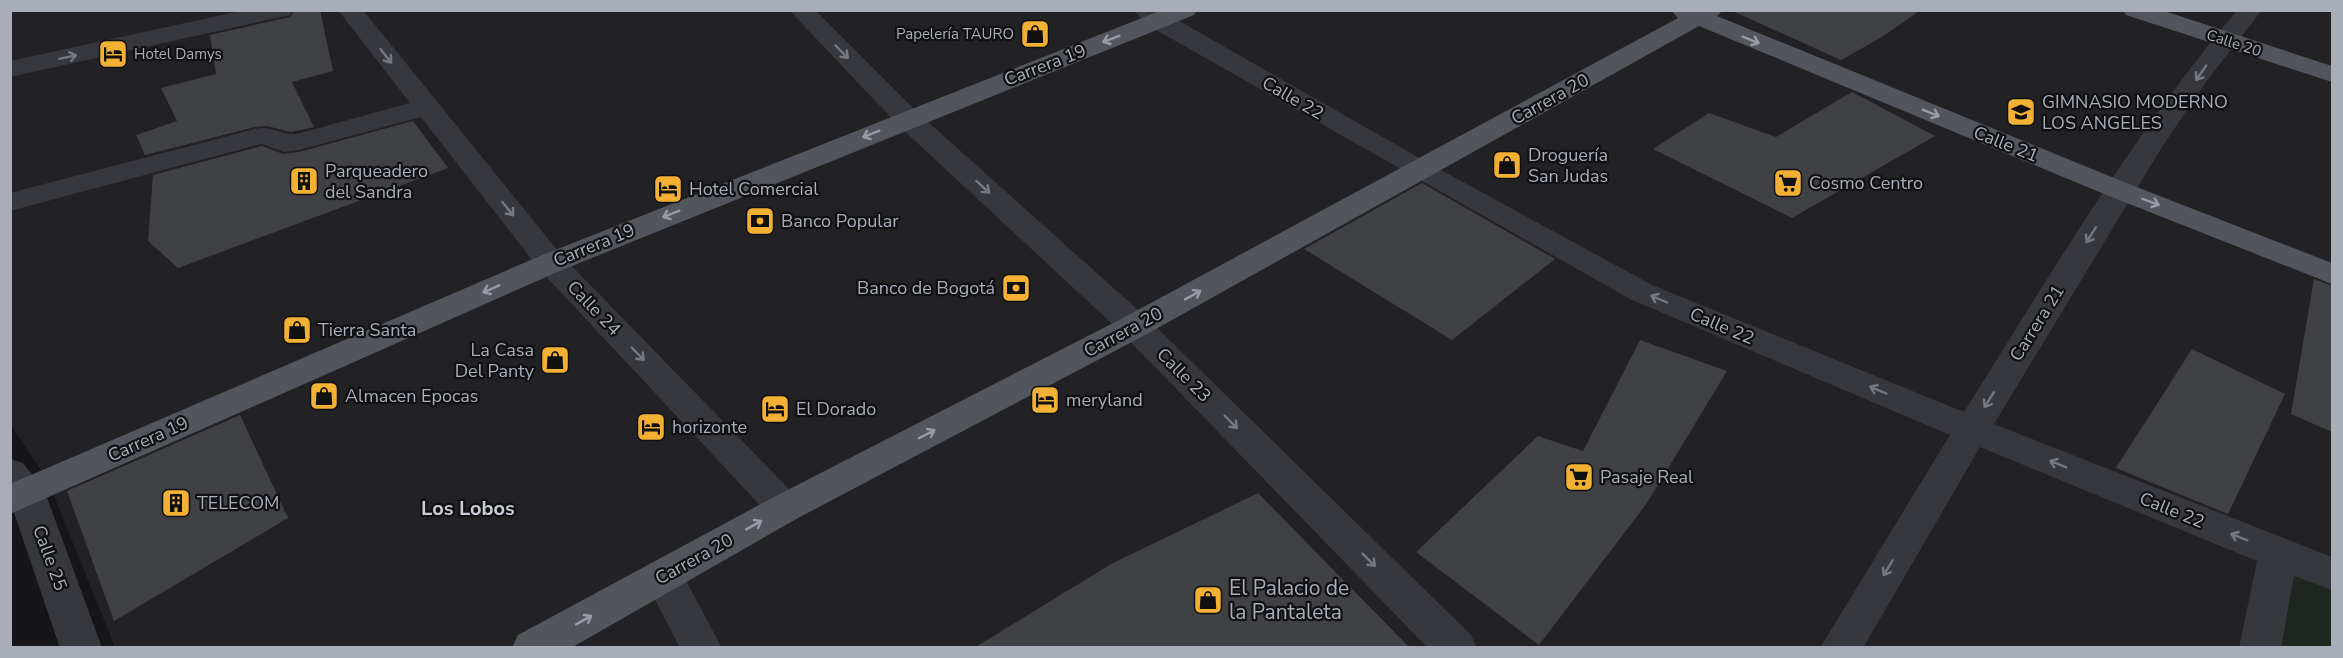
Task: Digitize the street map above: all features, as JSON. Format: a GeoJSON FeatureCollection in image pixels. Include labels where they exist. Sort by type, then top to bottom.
{"type":"FeatureCollection","features":[{"type":"Feature","properties":{"kind":"main road","name":"Calle 20"},"geometry":{"type":"LineString","coordinates":[[2135,10],[2332,74]]}},
{"type":"Feature","properties":{"kind":"main road","name":"Carrera 20"},"geometry":{"type":"LineString","coordinates":[[532,648],[785,507],[1135,326],[1420,170],[1696,13]]}},
{"type":"Feature","properties":{"kind":"main road","name":"Calle 21"},"geometry":{"type":"LineString","coordinates":[[1696,13],[2119,190],[2332,274]]}},
{"type":"Feature","properties":{"kind":"main road","name":"Carrera 19"},"geometry":{"type":"LineString","coordinates":[[16,489],[551,263],[1163,14]]}},
{"type":"Feature","properties":{"kind":"street"},"geometry":{"type":"LineString","coordinates":[[10,69],[281,10]]}},
{"type":"Feature","properties":{"kind":"street","name":"Calle 24"},"geometry":{"type":"LineString","coordinates":[[350,10],[551,263],[785,507]]}},
{"type":"Feature","properties":{"kind":"street","name":"Calle 23"},"geometry":{"type":"LineString","coordinates":[[801,10],[908,119],[1135,326],[1456,648]]}},
{"type":"Feature","properties":{"kind":"street","name":"Carrera 21"},"geometry":{"type":"LineString","coordinates":[[1841,648],[1971,429],[2119,190],[2224,40],[2250,10]]}},
{"type":"Feature","properties":{"kind":"street","name":"Calle 22"},"geometry":{"type":"LineString","coordinates":[[1163,14],[1420,170],[1641,291],[1971,429],[2332,574]]}},
{"type":"Feature","properties":{"kind":"street"},"geometry":{"type":"LineString","coordinates":[[10,202],[255,137],[267,135],[284,144],[299,142],[426,107]]}},
{"type":"Feature","properties":{"kind":"street","name":"Calle 25"},"geometry":{"type":"LineString","coordinates":[[16,489],[81,648]]}},
{"type":"Feature","properties":{"kind":"street"},"geometry":{"type":"LineString","coordinates":[[2260,648],[2278,553]]}},
{"type":"Feature","properties":{"kind":"street"},"geometry":{"type":"LineString","coordinates":[[663,576],[701,648]]}},
{"type":"Feature","properties":{"kind":"shaded area"},"geometry":{"type":"Polygon","coordinates":[[[10,11],[2332,11],[2332,647],[115,647],[48,481],[11,425],[10,11]]]}},
{"type":"Feature","properties":{"kind":"shaded area"},"geometry":{"type":"Polygon","coordinates":[[[2278,553],[2332,574],[2332,647],[2260,648],[2278,553]]]}},
{"type":"Feature","properties":{"kind":"building"},"geometry":{"type":"Polygon","coordinates":[[[295,10],[320,10],[333,71],[292,82],[314,127],[291,132],[267,126],[255,127],[145,155],[136,135],[177,121],[161,88],[216,74],[210,35],[290,17],[295,10]]]}},
{"type":"Feature","properties":{"kind":"building"},"geometry":{"type":"Polygon","coordinates":[[[1730,10],[1921,10],[1882,37],[1841,60],[1730,10]]]}},
{"type":"Feature","properties":{"kind":"building","name":"Cosmo Centro"},"geometry":{"type":"Polygon","coordinates":[[[1852,92],[1935,136],[1792,218],[1653,149],[1709,113],[1776,137],[1852,92]]]}},
{"type":"Feature","properties":{"kind":"building","name":"Parqueadero del Sandra"},"geometry":{"type":"Polygon","coordinates":[[[413,121],[448,168],[178,268],[148,241],[153,175],[262,146],[283,154],[299,152],[413,121]]]}},
{"type":"Feature","properties":{"kind":"building"},"geometry":{"type":"Polygon","coordinates":[[[1422,183],[1555,259],[1452,340],[1304,249],[1422,183]]]}},
{"type":"Feature","properties":{"kind":"building"},"geometry":{"type":"Polygon","coordinates":[[[2314,279],[2332,286],[2332,432],[2291,414],[2314,279]]]}},
{"type":"Feature","properties":{"kind":"building","name":"Pasaje Real"},"geometry":{"type":"Polygon","coordinates":[[[1640,340],[1727,371],[1647,503],[1539,645],[1416,552],[1538,436],[1583,451],[1640,340]]]}},
{"type":"Feature","properties":{"kind":"building"},"geometry":{"type":"Polygon","coordinates":[[[2192,349],[2285,394],[2228,514],[2116,468],[2192,349]]]}},
{"type":"Feature","properties":{"kind":"building","name":"TELECOM"},"geometry":{"type":"Polygon","coordinates":[[[240,415],[288,518],[114,621],[67,491],[240,415]]]}},
{"type":"Feature","properties":{"kind":"building","name":"El Palacio de la Pantaleta"},"geometry":{"type":"Polygon","coordinates":[[[1258,493],[1410,648],[974,648],[1111,564],[1258,493]]]}},
{"type":"Feature","properties":{"kind":"place","name":"Papelería TAURO"},"geometry":{"type":"Point","coordinates":[1035,34]}},
{"type":"Feature","properties":{"kind":"place","name":"Hotel Damys"},"geometry":{"type":"Point","coordinates":[113,54]}},
{"type":"Feature","properties":{"kind":"place","name":"GIMNASIO MODERNO LOS ANGELES"},"geometry":{"type":"Point","coordinates":[2021,112]}},
{"type":"Feature","properties":{"kind":"place","name":"Droguería San Judas"},"geometry":{"type":"Point","coordinates":[1507,165]}},
{"type":"Feature","properties":{"kind":"place","name":"Parqueadero del Sandra"},"geometry":{"type":"Point","coordinates":[304,181]}},
{"type":"Feature","properties":{"kind":"place","name":"Cosmo Centro"},"geometry":{"type":"Point","coordinates":[1788,183]}},
{"type":"Feature","properties":{"kind":"place","name":"Hotel Comercial"},"geometry":{"type":"Point","coordinates":[668,189]}},
{"type":"Feature","properties":{"kind":"place","name":"Banco Popular"},"geometry":{"type":"Point","coordinates":[760,221]}},
{"type":"Feature","properties":{"kind":"place","name":"Banco de Bogotá"},"geometry":{"type":"Point","coordinates":[1016,288]}},
{"type":"Feature","properties":{"kind":"place","name":"Tierra Santa"},"geometry":{"type":"Point","coordinates":[297,330]}},
{"type":"Feature","properties":{"kind":"place","name":"La Casa Del Panty"},"geometry":{"type":"Point","coordinates":[555,360]}},
{"type":"Feature","properties":{"kind":"place","name":"Almacen Epocas"},"geometry":{"type":"Point","coordinates":[324,396]}},
{"type":"Feature","properties":{"kind":"place","name":"meryland"},"geometry":{"type":"Point","coordinates":[1045,400]}},
{"type":"Feature","properties":{"kind":"place","name":"El Dorado"},"geometry":{"type":"Point","coordinates":[775,409]}},
{"type":"Feature","properties":{"kind":"place","name":"horizonte"},"geometry":{"type":"Point","coordinates":[651,427]}},
{"type":"Feature","properties":{"kind":"place","name":"Pasaje Real"},"geometry":{"type":"Point","coordinates":[1579,477]}},
{"type":"Feature","properties":{"kind":"place","name":"TELECOM"},"geometry":{"type":"Point","coordinates":[176,503]}},
{"type":"Feature","properties":{"kind":"place","name":"El Palacio de la Pantaleta"},"geometry":{"type":"Point","coordinates":[1208,600]}},
{"type":"Feature","properties":{"kind":"district","name":"Los Lobos"},"geometry":{"type":"Point","coordinates":[468,508]}}]}
